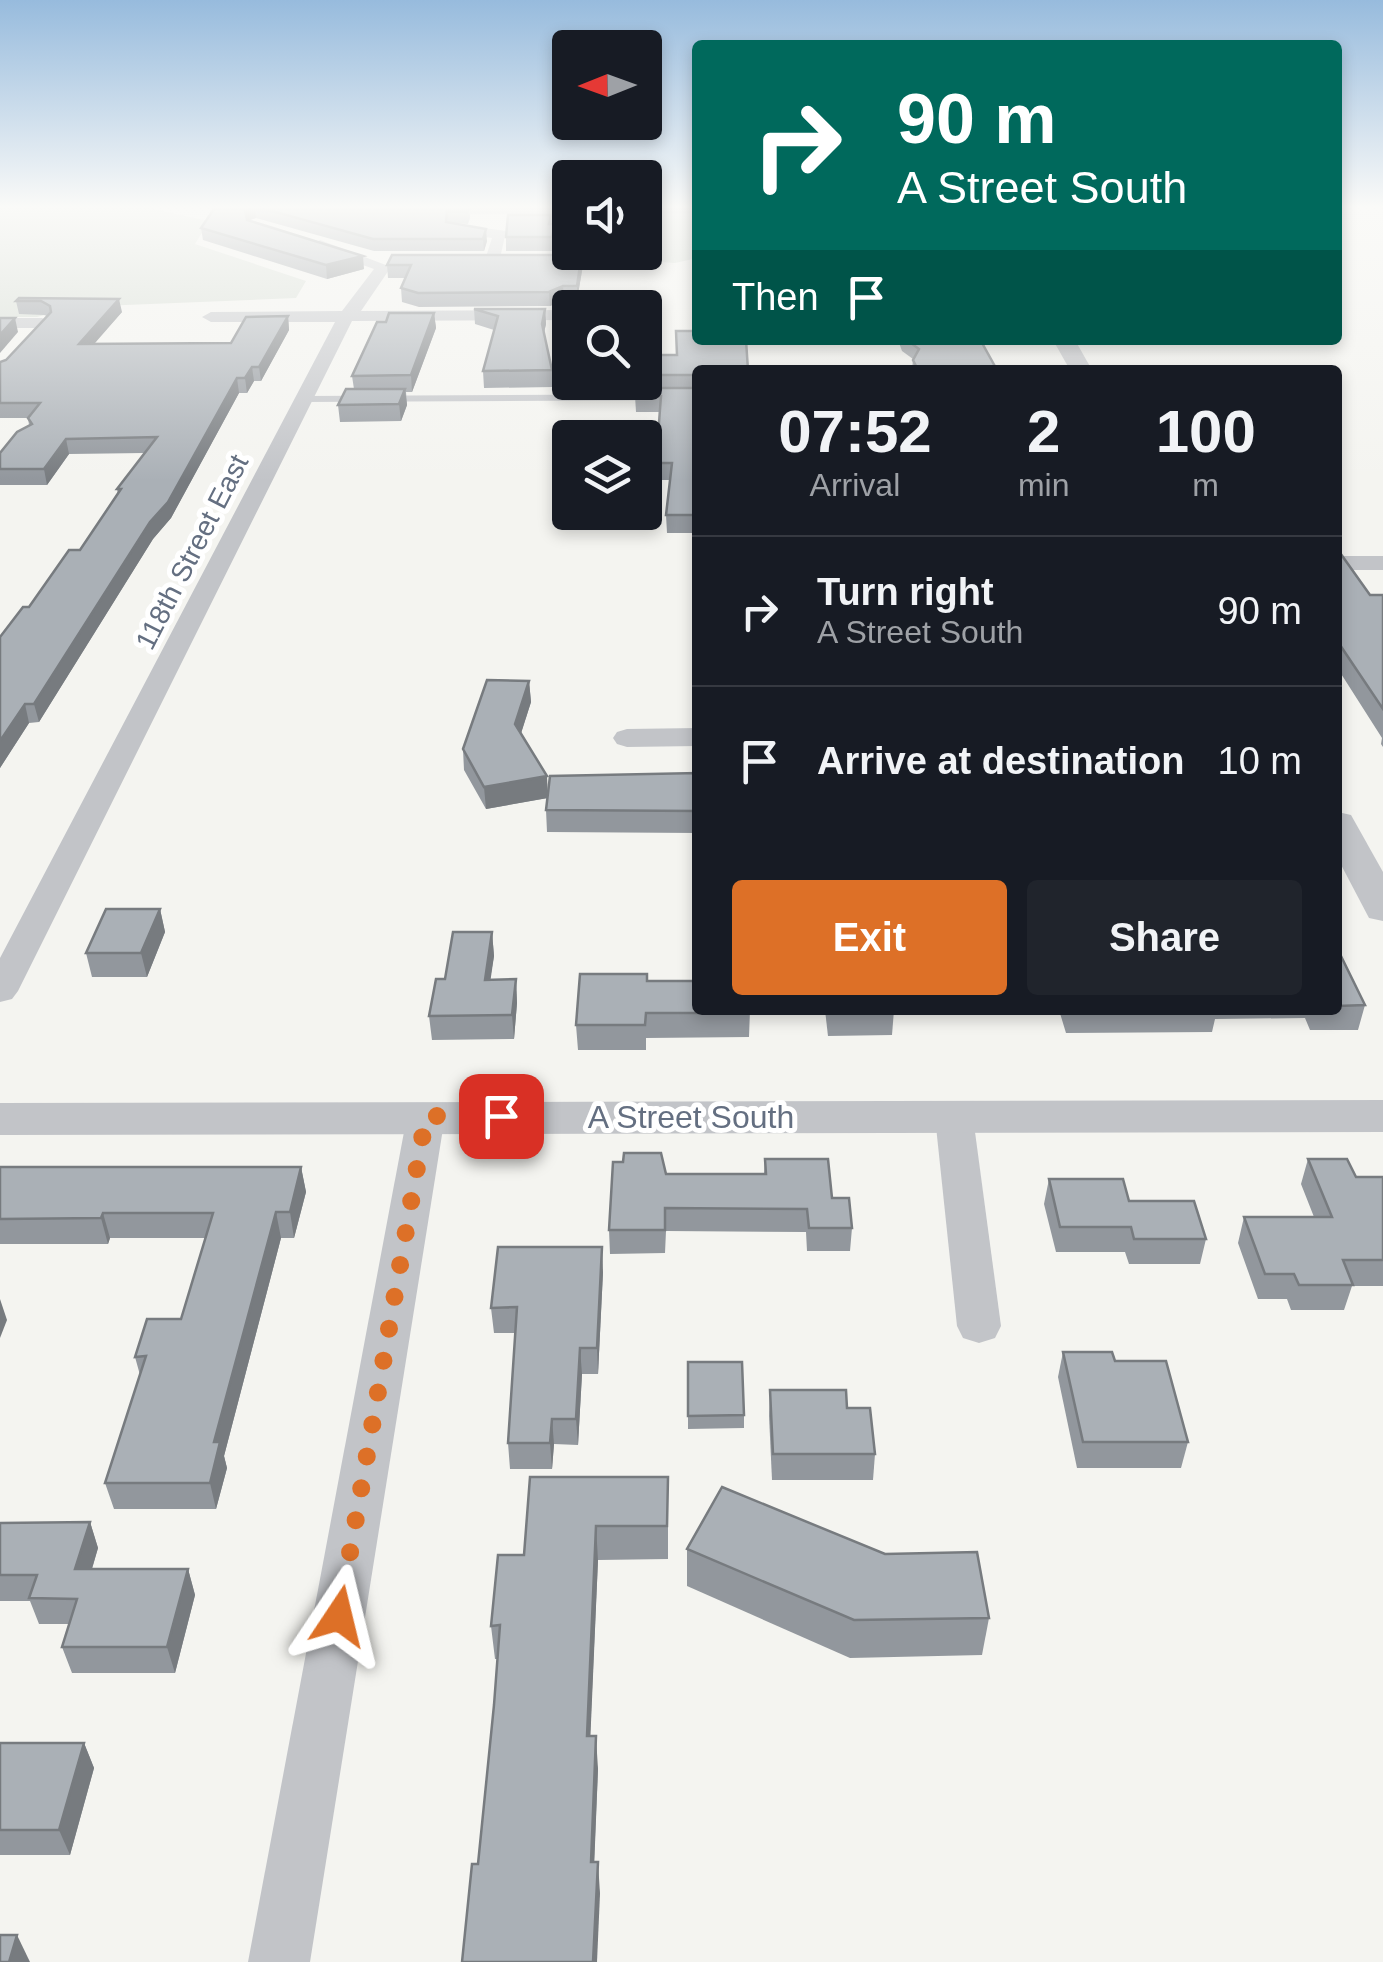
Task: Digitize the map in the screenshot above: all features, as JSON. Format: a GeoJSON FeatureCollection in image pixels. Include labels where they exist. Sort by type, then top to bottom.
{"type":"FeatureCollection","features":[{"type":"Feature","properties":{"kind":"street","name":"118th Street East"},"geometry":{"type":"LineString","coordinates":[[0,991],[346,317],[360,298]]}},
{"type":"Feature","properties":{"kind":"street"},"geometry":{"type":"LineString","coordinates":[[211,317],[552,316]]}},
{"type":"Feature","properties":{"kind":"street"},"geometry":{"type":"LineString","coordinates":[[0,323],[42,323],[21,345]]}},
{"type":"Feature","properties":{"kind":"street"},"geometry":{"type":"LineString","coordinates":[[1342,563],[1383,563]]}},
{"type":"Feature","properties":{"kind":"street"},"geometry":{"type":"LineString","coordinates":[[628,738],[692,737]]}},
{"type":"Feature","properties":{"kind":"street"},"geometry":{"type":"LineString","coordinates":[[1342,830],[1383,909]]}},
{"type":"Feature","properties":{"kind":"street"},"geometry":{"type":"LineString","coordinates":[[279,1962],[426,1116]]}},
{"type":"Feature","properties":{"kind":"street","name":"A Street South"},"geometry":{"type":"LineString","coordinates":[[0,1119],[1383,1116]]}},
{"type":"Feature","properties":{"kind":"street"},"geometry":{"type":"LineString","coordinates":[[954,1117],[980,1326]]}},
{"type":"Feature","properties":{"kind":"lane"},"geometry":{"type":"LineString","coordinates":[[304,399],[692,397]]}},
{"type":"Feature","properties":{"kind":"shaded area"},"geometry":{"type":"Polygon","coordinates":[[[0,298],[296,298],[76,307],[37,317],[0,317],[0,298]]]}},
{"type":"Feature","properties":{"kind":"building"},"geometry":{"type":"Polygon","coordinates":[[[119,299],[79,344],[231,343],[246,317],[288,316],[259,367],[252,367],[245,378],[237,378],[168,502],[150,522],[34,704],[25,704],[0,741],[0,637],[23,607],[29,607],[69,550],[80,550],[121,489],[117,489],[157,437],[66,439],[44,469],[0,469],[0,453],[17,432],[32,424],[28,418],[40,403],[0,403],[0,362],[51,312],[50,306],[41,301],[16,301],[119,299]]]}},
{"type":"Feature","properties":{"kind":"building"},"geometry":{"type":"Polygon","coordinates":[[[474,309],[545,309],[542,324],[552,370],[483,371],[498,316],[474,309]]]}},
{"type":"Feature","properties":{"kind":"building"},"geometry":{"type":"Polygon","coordinates":[[[389,313],[434,313],[411,375],[352,376],[377,322],[386,322],[389,313]]]}},
{"type":"Feature","properties":{"kind":"building"},"geometry":{"type":"Polygon","coordinates":[[[0,318],[15,318],[0,335],[0,318]]]}},
{"type":"Feature","properties":{"kind":"building"},"geometry":{"type":"Polygon","coordinates":[[[676,331],[692,331],[692,345],[746,345],[748,365],[692,365],[692,375],[662,375],[662,355],[677,355],[676,331]]]}},
{"type":"Feature","properties":{"kind":"building"},"geometry":{"type":"Polygon","coordinates":[[[914,345],[983,345],[994,365],[916,365],[913,360],[919,349],[914,345]]]}},
{"type":"Feature","properties":{"kind":"building"},"geometry":{"type":"Polygon","coordinates":[[[662,388],[692,388],[692,515],[666,515],[672,463],[662,463],[662,388]]]}},
{"type":"Feature","properties":{"kind":"building"},"geometry":{"type":"Polygon","coordinates":[[[346,389],[405,389],[399,404],[338,405],[346,389]]]}},
{"type":"Feature","properties":{"kind":"building"},"geometry":{"type":"Polygon","coordinates":[[[1342,556],[1370,595],[1383,595],[1383,709],[1342,648],[1342,556]]]}},
{"type":"Feature","properties":{"kind":"building"},"geometry":{"type":"Polygon","coordinates":[[[487,680],[529,681],[515,724],[547,776],[484,787],[463,749],[487,680]]]}},
{"type":"Feature","properties":{"kind":"building"},"geometry":{"type":"Polygon","coordinates":[[[692,773],[692,811],[546,810],[550,776],[692,773]]]}},
{"type":"Feature","properties":{"kind":"building"},"geometry":{"type":"Polygon","coordinates":[[[106,909],[160,909],[141,953],[86,953],[106,909]]]}},
{"type":"Feature","properties":{"kind":"building"},"geometry":{"type":"Polygon","coordinates":[[[453,932],[492,932],[485,980],[516,979],[512,1015],[429,1016],[436,979],[445,979],[453,932]]]}},
{"type":"Feature","properties":{"kind":"building"},"geometry":{"type":"Polygon","coordinates":[[[1342,958],[1365,1005],[1342,1006],[1342,958]]]}},
{"type":"Feature","properties":{"kind":"building"},"geometry":{"type":"Polygon","coordinates":[[[580,974],[647,974],[647,981],[692,981],[692,1013],[646,1013],[645,1025],[576,1025],[580,974]]]}},
{"type":"Feature","properties":{"kind":"building"},"geometry":{"type":"Polygon","coordinates":[[[624,1153],[661,1153],[666,1174],[766,1174],[765,1159],[828,1159],[832,1198],[849,1198],[852,1228],[809,1228],[807,1209],[665,1208],[665,1230],[609,1230],[613,1162],[623,1162],[624,1153]]]}},
{"type":"Feature","properties":{"kind":"building"},"geometry":{"type":"Polygon","coordinates":[[[1308,1159],[1347,1159],[1356,1177],[1383,1177],[1383,1260],[1343,1260],[1353,1285],[1299,1285],[1294,1274],[1265,1274],[1244,1217],[1332,1217],[1308,1159]]]}},
{"type":"Feature","properties":{"kind":"building"},"geometry":{"type":"Polygon","coordinates":[[[0,1167],[301,1167],[290,1212],[276,1212],[214,1442],[220,1442],[210,1483],[105,1483],[146,1356],[135,1357],[147,1319],[181,1319],[213,1213],[103,1213],[101,1218],[0,1219],[0,1167]]]}},
{"type":"Feature","properties":{"kind":"building"},"geometry":{"type":"Polygon","coordinates":[[[1049,1179],[1123,1179],[1129,1201],[1194,1201],[1206,1239],[1134,1239],[1131,1227],[1060,1227],[1049,1179]]]}},
{"type":"Feature","properties":{"kind":"building"},"geometry":{"type":"Polygon","coordinates":[[[498,1247],[602,1247],[597,1348],[580,1348],[576,1419],[552,1419],[550,1443],[508,1443],[517,1307],[491,1308],[498,1247]]]}},
{"type":"Feature","properties":{"kind":"building"},"geometry":{"type":"Polygon","coordinates":[[[1063,1352],[1112,1352],[1115,1361],[1166,1361],[1188,1442],[1083,1442],[1063,1352]]]}},
{"type":"Feature","properties":{"kind":"building"},"geometry":{"type":"Polygon","coordinates":[[[688,1362],[742,1362],[744,1415],[688,1416],[688,1362]]]}},
{"type":"Feature","properties":{"kind":"building"},"geometry":{"type":"Polygon","coordinates":[[[770,1390],[846,1390],[847,1408],[870,1408],[875,1454],[773,1454],[770,1390]]]}},
{"type":"Feature","properties":{"kind":"building"},"geometry":{"type":"Polygon","coordinates":[[[530,1477],[668,1477],[667,1526],[596,1526],[587,1736],[596,1736],[591,1862],[598,1862],[593,1962],[462,1962],[472,1864],[478,1864],[494,1705],[500,1625],[491,1626],[498,1555],[524,1555],[530,1477]]]}},
{"type":"Feature","properties":{"kind":"building"},"geometry":{"type":"Polygon","coordinates":[[[722,1487],[885,1554],[977,1552],[989,1618],[854,1620],[687,1549],[722,1487]]]}},
{"type":"Feature","properties":{"kind":"building"},"geometry":{"type":"Polygon","coordinates":[[[90,1522],[75,1569],[188,1569],[167,1647],[62,1647],[77,1599],[29,1598],[37,1575],[0,1575],[0,1523],[90,1522]]]}},
{"type":"Feature","properties":{"kind":"building"},"geometry":{"type":"Polygon","coordinates":[[[0,1743],[84,1743],[59,1830],[0,1830],[0,1743]]]}},
{"type":"Feature","properties":{"kind":"building"},"geometry":{"type":"Polygon","coordinates":[[[0,1935],[17,1935],[9,1962],[0,1962],[0,1935]]]}},
{"type":"Feature","properties":{"kind":"route"},"geometry":{"type":"LineString","coordinates":[[339,1616],[426,1116],[501,1116]]}}]}
